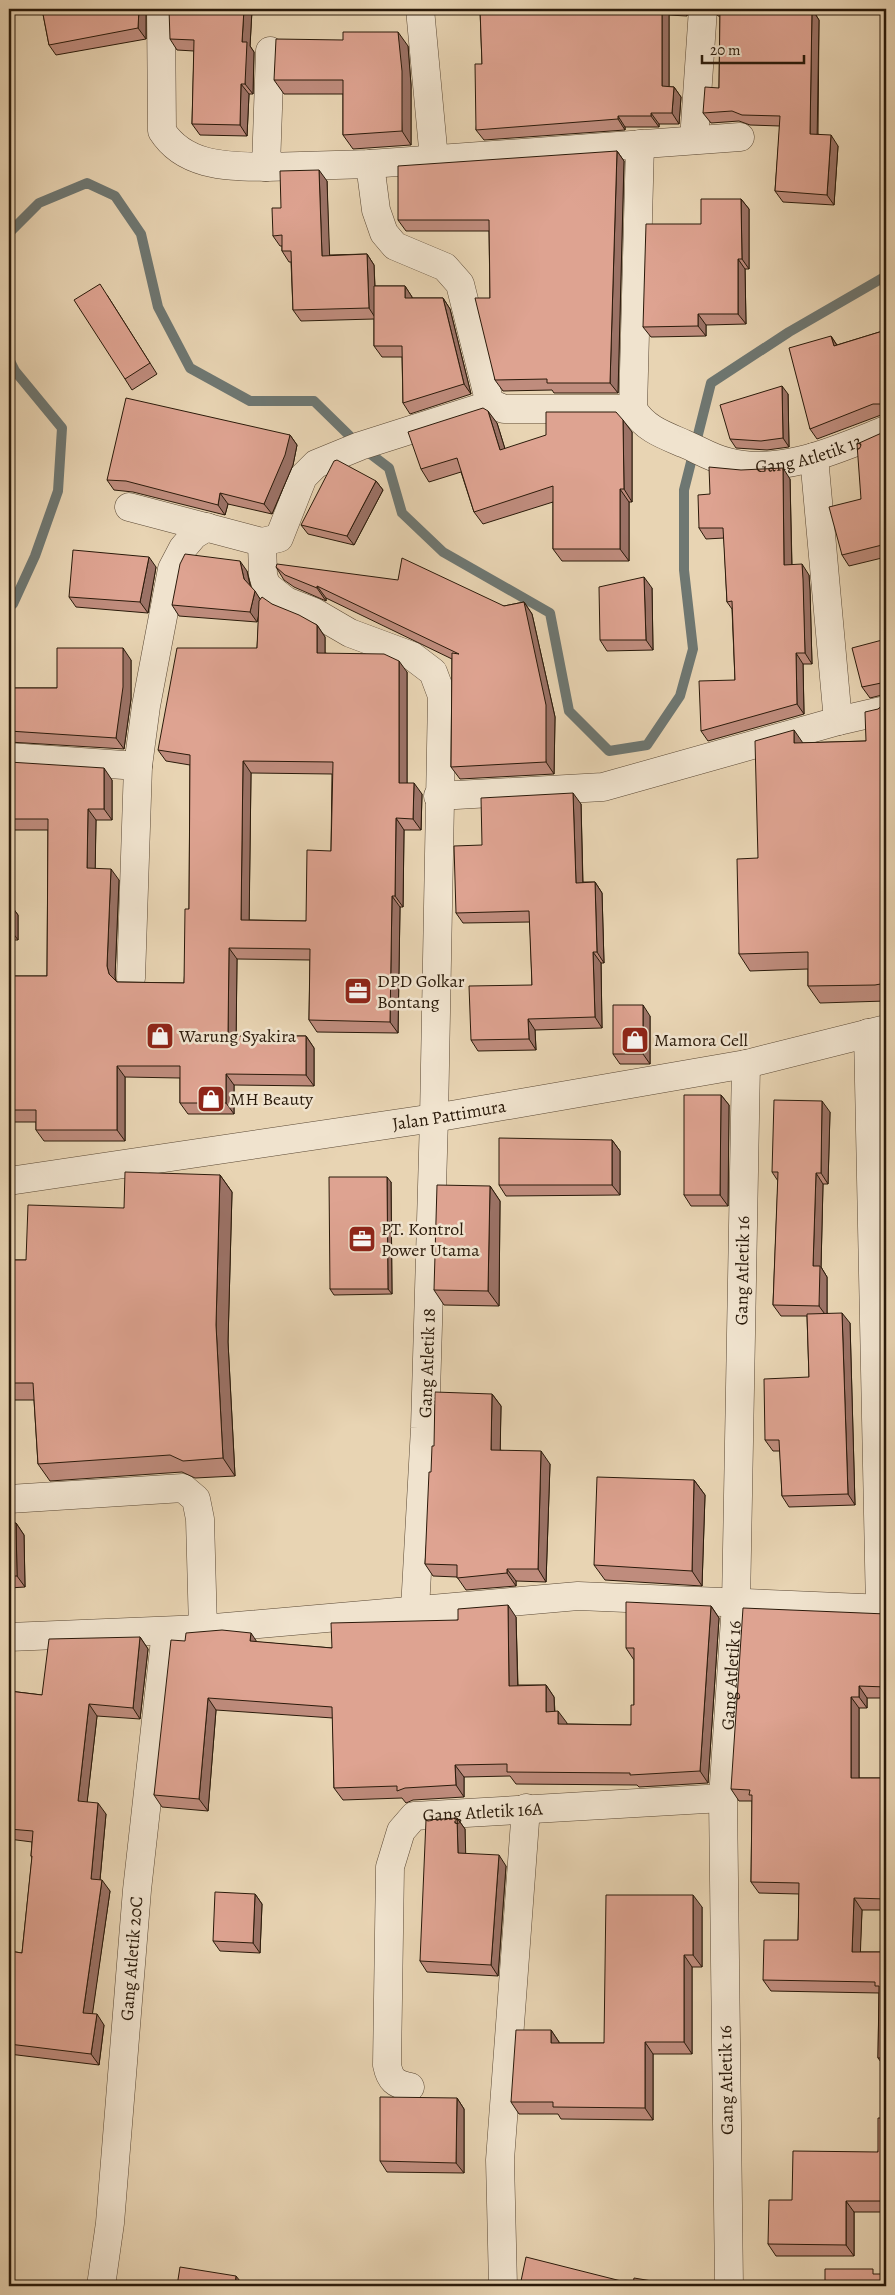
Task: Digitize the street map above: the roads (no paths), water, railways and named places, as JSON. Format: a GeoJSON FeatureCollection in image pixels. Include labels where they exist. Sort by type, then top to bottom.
{"type":"FeatureCollection","features":[{"type":"Feature","properties":{"kind":"street"},"geometry":{"type":"LineString","coordinates":[[161,9],[162,131],[170,143],[184,153],[205,162],[230,166],[266,167],[370,164],[740,137]]}},
{"type":"Feature","properties":{"kind":"street"},"geometry":{"type":"LineString","coordinates":[[420,9],[434,159]]}},
{"type":"Feature","properties":{"kind":"street"},"geometry":{"type":"LineString","coordinates":[[694,140],[703,9]]}},
{"type":"Feature","properties":{"kind":"street"},"geometry":{"type":"LineString","coordinates":[[266,167],[270,52]]}},
{"type":"Feature","properties":{"kind":"street"},"geometry":{"type":"LineString","coordinates":[[129,507],[262,542],[279,538],[303,477],[316,464],[353,448],[492,404],[504,409],[634,409],[640,144]]}},
{"type":"Feature","properties":{"kind":"street"},"geometry":{"type":"LineString","coordinates":[[370,164],[376,210],[384,233],[395,246],[445,268],[460,284],[492,404]]}},
{"type":"Feature","properties":{"kind":"street","name":"Gang Atletik 13"},"geometry":{"type":"LineString","coordinates":[[634,409],[640,421],[654,431],[728,462],[754,465],[781,464],[814,457],[886,430]]}},
{"type":"Feature","properties":{"kind":"street"},"geometry":{"type":"LineString","coordinates":[[814,457],[838,720]]}},
{"type":"Feature","properties":{"kind":"street"},"geometry":{"type":"LineString","coordinates":[[132,978],[138,766],[146,706],[172,570],[183,548],[194,535],[207,527]]}},
{"type":"Feature","properties":{"kind":"street","name":"Gang Atletik 18"},"geometry":{"type":"LineString","coordinates":[[262,542],[263,575],[266,586],[280,596],[350,633],[412,656],[433,672],[442,696],[438,796],[434,1118],[425,1428],[415,1609]]}},
{"type":"Feature","properties":{"kind":"street"},"geometry":{"type":"LineString","coordinates":[[438,796],[603,787],[838,720],[886,710]]}},
{"type":"Feature","properties":{"kind":"street"},"geometry":{"type":"LineString","coordinates":[[9,757],[138,766]]}},
{"type":"Feature","properties":{"kind":"street"},"geometry":{"type":"LineString","coordinates":[[9,1637],[203,1629],[578,1596],[883,1609],[877,1031]]}},
{"type":"Feature","properties":{"kind":"street","name":"Jalan Pattimura"},"geometry":{"type":"LineString","coordinates":[[9,1181],[434,1118],[746,1064],[877,1031]]}},
{"type":"Feature","properties":{"kind":"street","name":"Gang Atletik 16"},"geometry":{"type":"LineString","coordinates":[[729,2286],[723,1798],[736,1604],[746,1064]]}},
{"type":"Feature","properties":{"kind":"street"},"geometry":{"type":"LineString","coordinates":[[9,1499],[182,1488],[196,1499],[200,1519],[203,1629]]}},
{"type":"Feature","properties":{"kind":"street","name":"Gang Atletik 20C"},"geometry":{"type":"LineString","coordinates":[[101,2286],[110,2223],[137,1890],[166,1631]]}},
{"type":"Feature","properties":{"kind":"street","name":"Gang Atletik 16A"},"geometry":{"type":"LineString","coordinates":[[410,2087],[396,2084],[389,2076],[387,2065],[390,1867],[400,1831],[414,1816],[723,1798]]}},
{"type":"Feature","properties":{"kind":"street"},"geometry":{"type":"LineString","coordinates":[[503,2286],[500,2160],[526,1808]]}},
{"type":"Feature","properties":{"kind":"waterway"},"geometry":{"type":"LineString","coordinates":[[9,233],[39,203],[87,183],[115,196],[141,234],[158,307],[190,368],[250,401],[314,401],[360,446],[389,468],[402,513],[443,552],[550,613],[569,711],[609,751],[647,745],[680,696],[693,649],[684,570],[684,490],[711,383],[789,332],[886,276]]}},
{"type":"Feature","properties":{"kind":"waterway"},"geometry":{"type":"LineString","coordinates":[[9,359],[15,371],[62,428],[58,491],[35,556],[13,604],[9,607]]}},
{"type":"Feature","properties":{"kind":"place","name":"DPD Golkar Bontang"},"geometry":{"type":"Point","coordinates":[358,991]}},
{"type":"Feature","properties":{"kind":"place","name":"Warung Syakira"},"geometry":{"type":"Point","coordinates":[160,1036]}},
{"type":"Feature","properties":{"kind":"place","name":"Mamora Cell"},"geometry":{"type":"Point","coordinates":[635,1040]}},
{"type":"Feature","properties":{"kind":"place","name":"MH Beauty"},"geometry":{"type":"Point","coordinates":[211,1099]}},
{"type":"Feature","properties":{"kind":"place","name":"PT. Kontrol Power Utama"},"geometry":{"type":"Point","coordinates":[362,1239]}}]}
